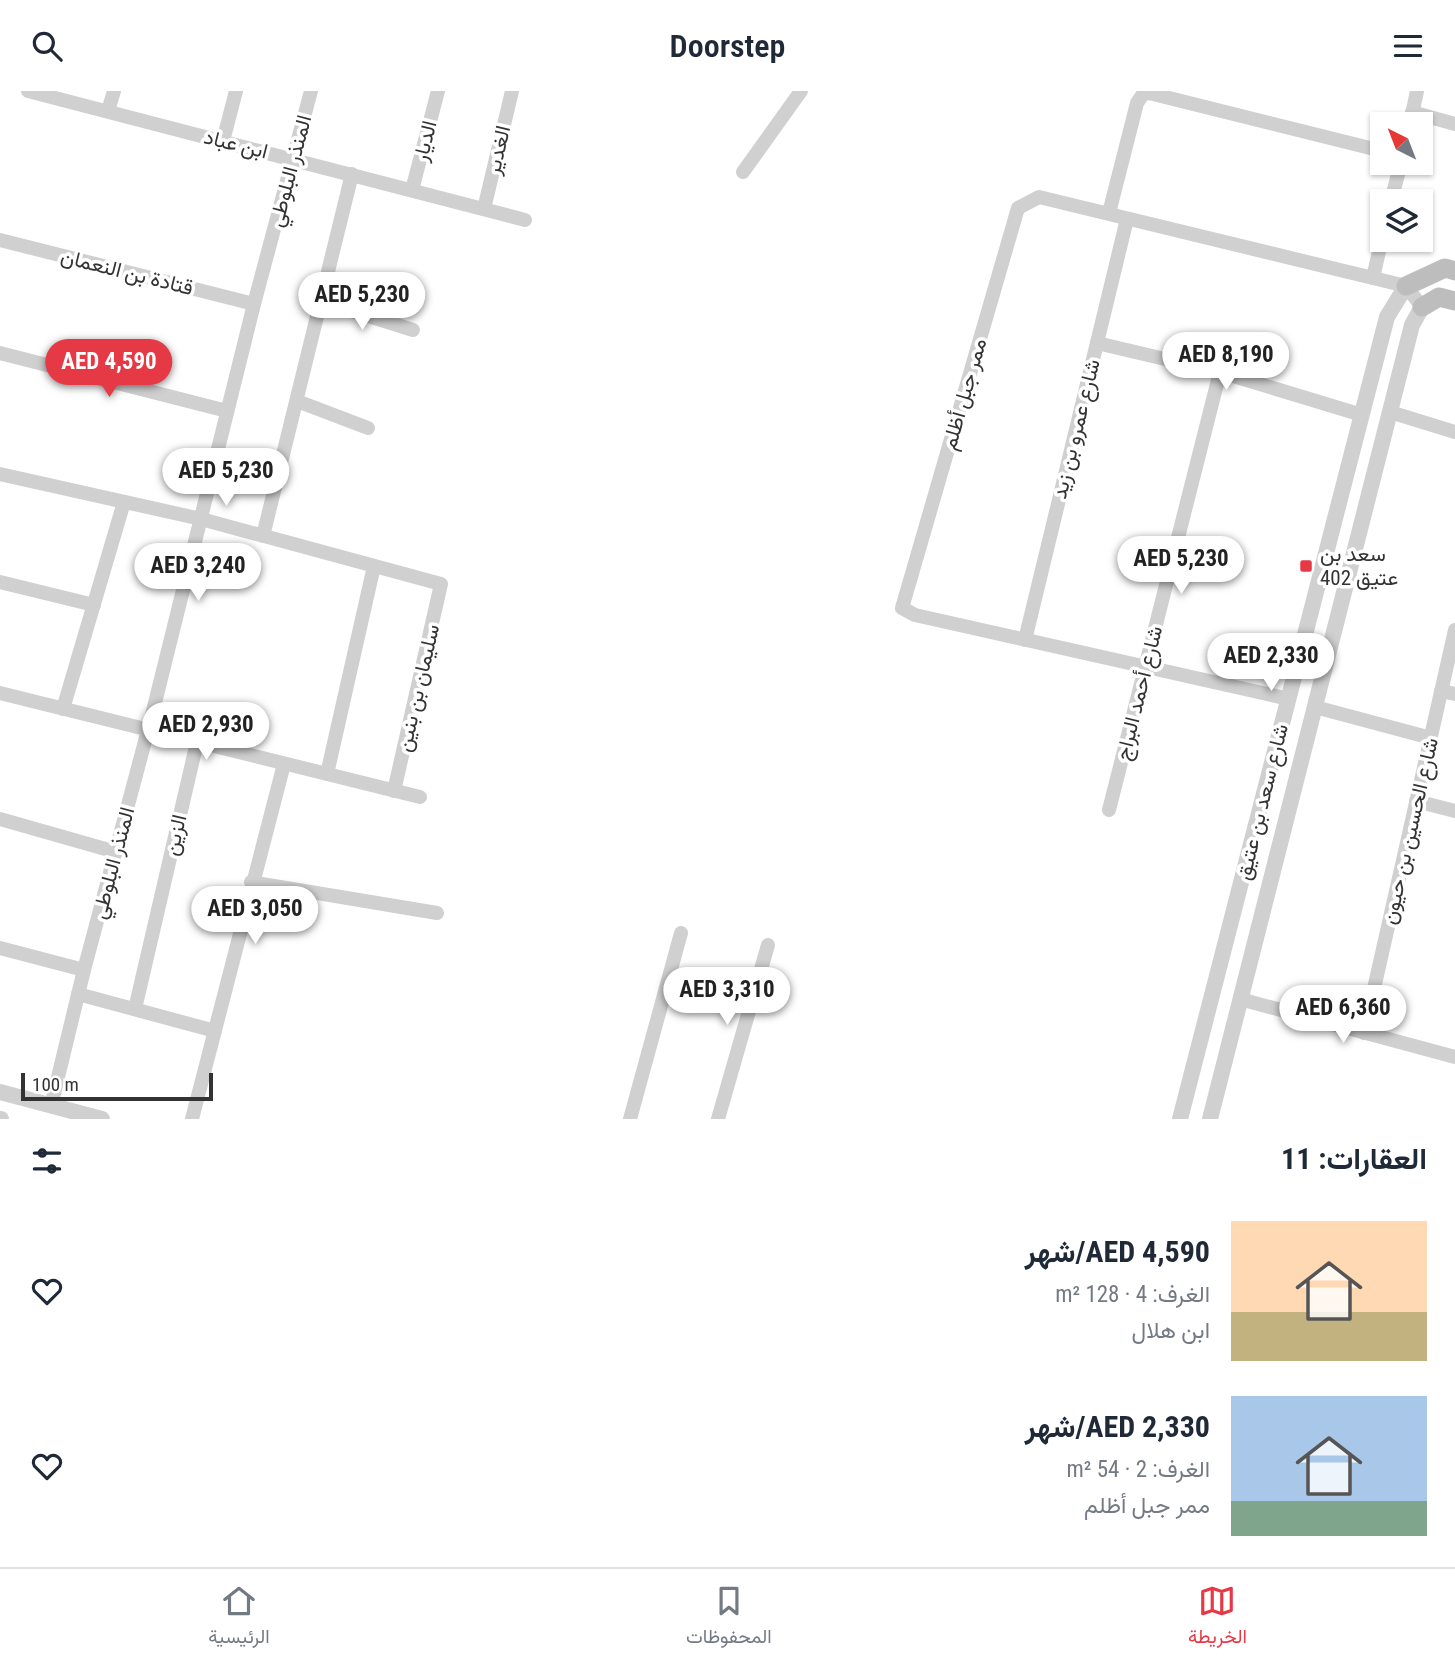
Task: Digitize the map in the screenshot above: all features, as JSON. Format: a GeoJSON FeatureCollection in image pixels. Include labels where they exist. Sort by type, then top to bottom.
{"type":"FeatureCollection","features":[{"type":"Feature","properties":{"kind":"main road"},"geometry":{"type":"LineString","coordinates":[[1405,286],[1445,268],[1455,271]]}},
{"type":"Feature","properties":{"kind":"main road"},"geometry":{"type":"LineString","coordinates":[[1422,307],[1439,297],[1455,301]]}},
{"type":"Feature","properties":{"kind":"street","name":"ابن عباد"},"geometry":{"type":"LineString","coordinates":[[28,91],[525,220]]}},
{"type":"Feature","properties":{"kind":"street"},"geometry":{"type":"LineString","coordinates":[[108,111],[114,91]]}},
{"type":"Feature","properties":{"kind":"street"},"geometry":{"type":"LineString","coordinates":[[223,141],[236,91]]}},
{"type":"Feature","properties":{"kind":"street","name":"المنذر البلوطي"},"geometry":{"type":"LineString","coordinates":[[51,1106],[254,304],[312,91]]}},
{"type":"Feature","properties":{"kind":"street","name":"الديار"},"geometry":{"type":"LineString","coordinates":[[412,190],[438,91]]}},
{"type":"Feature","properties":{"kind":"street","name":"الغدير"},"geometry":{"type":"LineString","coordinates":[[484,209],[512,91]]}},
{"type":"Feature","properties":{"kind":"street"},"geometry":{"type":"LineString","coordinates":[[743,172],[801,91]]}},
{"type":"Feature","properties":{"kind":"street"},"geometry":{"type":"LineString","coordinates":[[1412,112],[1417,91]]}},
{"type":"Feature","properties":{"kind":"street"},"geometry":{"type":"LineString","coordinates":[[1109,213],[1137,103],[1143,94],[1149,93],[1370,148]]}},
{"type":"Feature","properties":{"kind":"street"},"geometry":{"type":"LineString","coordinates":[[1433,121],[1455,124]]}},
{"type":"Feature","properties":{"kind":"street"},"geometry":{"type":"LineString","coordinates":[[263,536],[352,174]]}},
{"type":"Feature","properties":{"kind":"street","name":"ممر جبل أظلم"},"geometry":{"type":"LineString","coordinates":[[1289,699],[915,615],[902,608],[1018,208],[1039,197],[1405,286]]}},
{"type":"Feature","properties":{"kind":"street","name":"شارع عمرو بن زيد"},"geometry":{"type":"LineString","coordinates":[[1025,640],[1127,219]]}},
{"type":"Feature","properties":{"kind":"street","name":"قتادة بن النعمان"},"geometry":{"type":"LineString","coordinates":[[0,240],[254,304]]}},
{"type":"Feature","properties":{"kind":"street"},"geometry":{"type":"LineString","coordinates":[[1373,278],[1379,252]]}},
{"type":"Feature","properties":{"kind":"street"},"geometry":{"type":"LineString","coordinates":[[1405,286],[1422,307]]}},
{"type":"Feature","properties":{"kind":"street","name":"شارع سعد بن عتيق"},"geometry":{"type":"LineString","coordinates":[[1180,1119],[1387,317],[1405,286]]}},
{"type":"Feature","properties":{"kind":"street"},"geometry":{"type":"LineString","coordinates":[[321,301],[413,330]]}},
{"type":"Feature","properties":{"kind":"street","name":"شارع سعد بن عتيق"},"geometry":{"type":"LineString","coordinates":[[1210,1119],[1412,325],[1422,307]]}},
{"type":"Feature","properties":{"kind":"street"},"geometry":{"type":"LineString","coordinates":[[1097,343],[1220,372],[1362,415]]}},
{"type":"Feature","properties":{"kind":"street"},"geometry":{"type":"LineString","coordinates":[[0,353],[227,411]]}},
{"type":"Feature","properties":{"kind":"street","name":"شارع أحمد البراج"},"geometry":{"type":"LineString","coordinates":[[1110,810],[1220,372]]}},
{"type":"Feature","properties":{"kind":"street"},"geometry":{"type":"LineString","coordinates":[[297,401],[368,428]]}},
{"type":"Feature","properties":{"kind":"street"},"geometry":{"type":"LineString","coordinates":[[1390,412],[1455,432]]}},
{"type":"Feature","properties":{"kind":"street"},"geometry":{"type":"LineString","coordinates":[[0,474],[201,519],[374,566],[327,774]]}},
{"type":"Feature","properties":{"kind":"street"},"geometry":{"type":"LineString","coordinates":[[63,709],[124,502]]}},
{"type":"Feature","properties":{"kind":"street","name":"سليمان بن بنين"},"geometry":{"type":"LineString","coordinates":[[374,566],[441,585],[394,791]]}},
{"type":"Feature","properties":{"kind":"street"},"geometry":{"type":"LineString","coordinates":[[0,582],[94,605]]}},
{"type":"Feature","properties":{"kind":"street","name":"شارع الحسين بن حيون"},"geometry":{"type":"LineString","coordinates":[[1364,1033],[1431,738],[1448,692],[1455,630]]}},
{"type":"Feature","properties":{"kind":"street"},"geometry":{"type":"LineString","coordinates":[[0,693],[420,797]]}},
{"type":"Feature","properties":{"kind":"street"},"geometry":{"type":"LineString","coordinates":[[1315,707],[1431,738]]}},
{"type":"Feature","properties":{"kind":"street","name":"الزين"},"geometry":{"type":"LineString","coordinates":[[135,1009],[197,742]]}},
{"type":"Feature","properties":{"kind":"street"},"geometry":{"type":"LineString","coordinates":[[192,1119],[284,764]]}},
{"type":"Feature","properties":{"kind":"street"},"geometry":{"type":"LineString","coordinates":[[1416,801],[1455,811]]}},
{"type":"Feature","properties":{"kind":"street"},"geometry":{"type":"LineString","coordinates":[[0,819],[116,852]]}},
{"type":"Feature","properties":{"kind":"street"},"geometry":{"type":"LineString","coordinates":[[252,882],[437,913]]}},
{"type":"Feature","properties":{"kind":"street"},"geometry":{"type":"LineString","coordinates":[[631,1119],[681,933]]}},
{"type":"Feature","properties":{"kind":"street"},"geometry":{"type":"LineString","coordinates":[[718,1119],[768,945]]}},
{"type":"Feature","properties":{"kind":"street"},"geometry":{"type":"LineString","coordinates":[[0,948],[84,970]]}},
{"type":"Feature","properties":{"kind":"street"},"geometry":{"type":"LineString","coordinates":[[78,994],[215,1031]]}},
{"type":"Feature","properties":{"kind":"street"},"geometry":{"type":"LineString","coordinates":[[1240,999],[1455,1057]]}},
{"type":"Feature","properties":{"kind":"street"},"geometry":{"type":"LineString","coordinates":[[0,1092],[102,1119]]}},
{"type":"Feature","properties":{"kind":"place","name":"سعد بن عتيق 402"},"geometry":{"type":"Point","coordinates":[1306,566]}}]}
